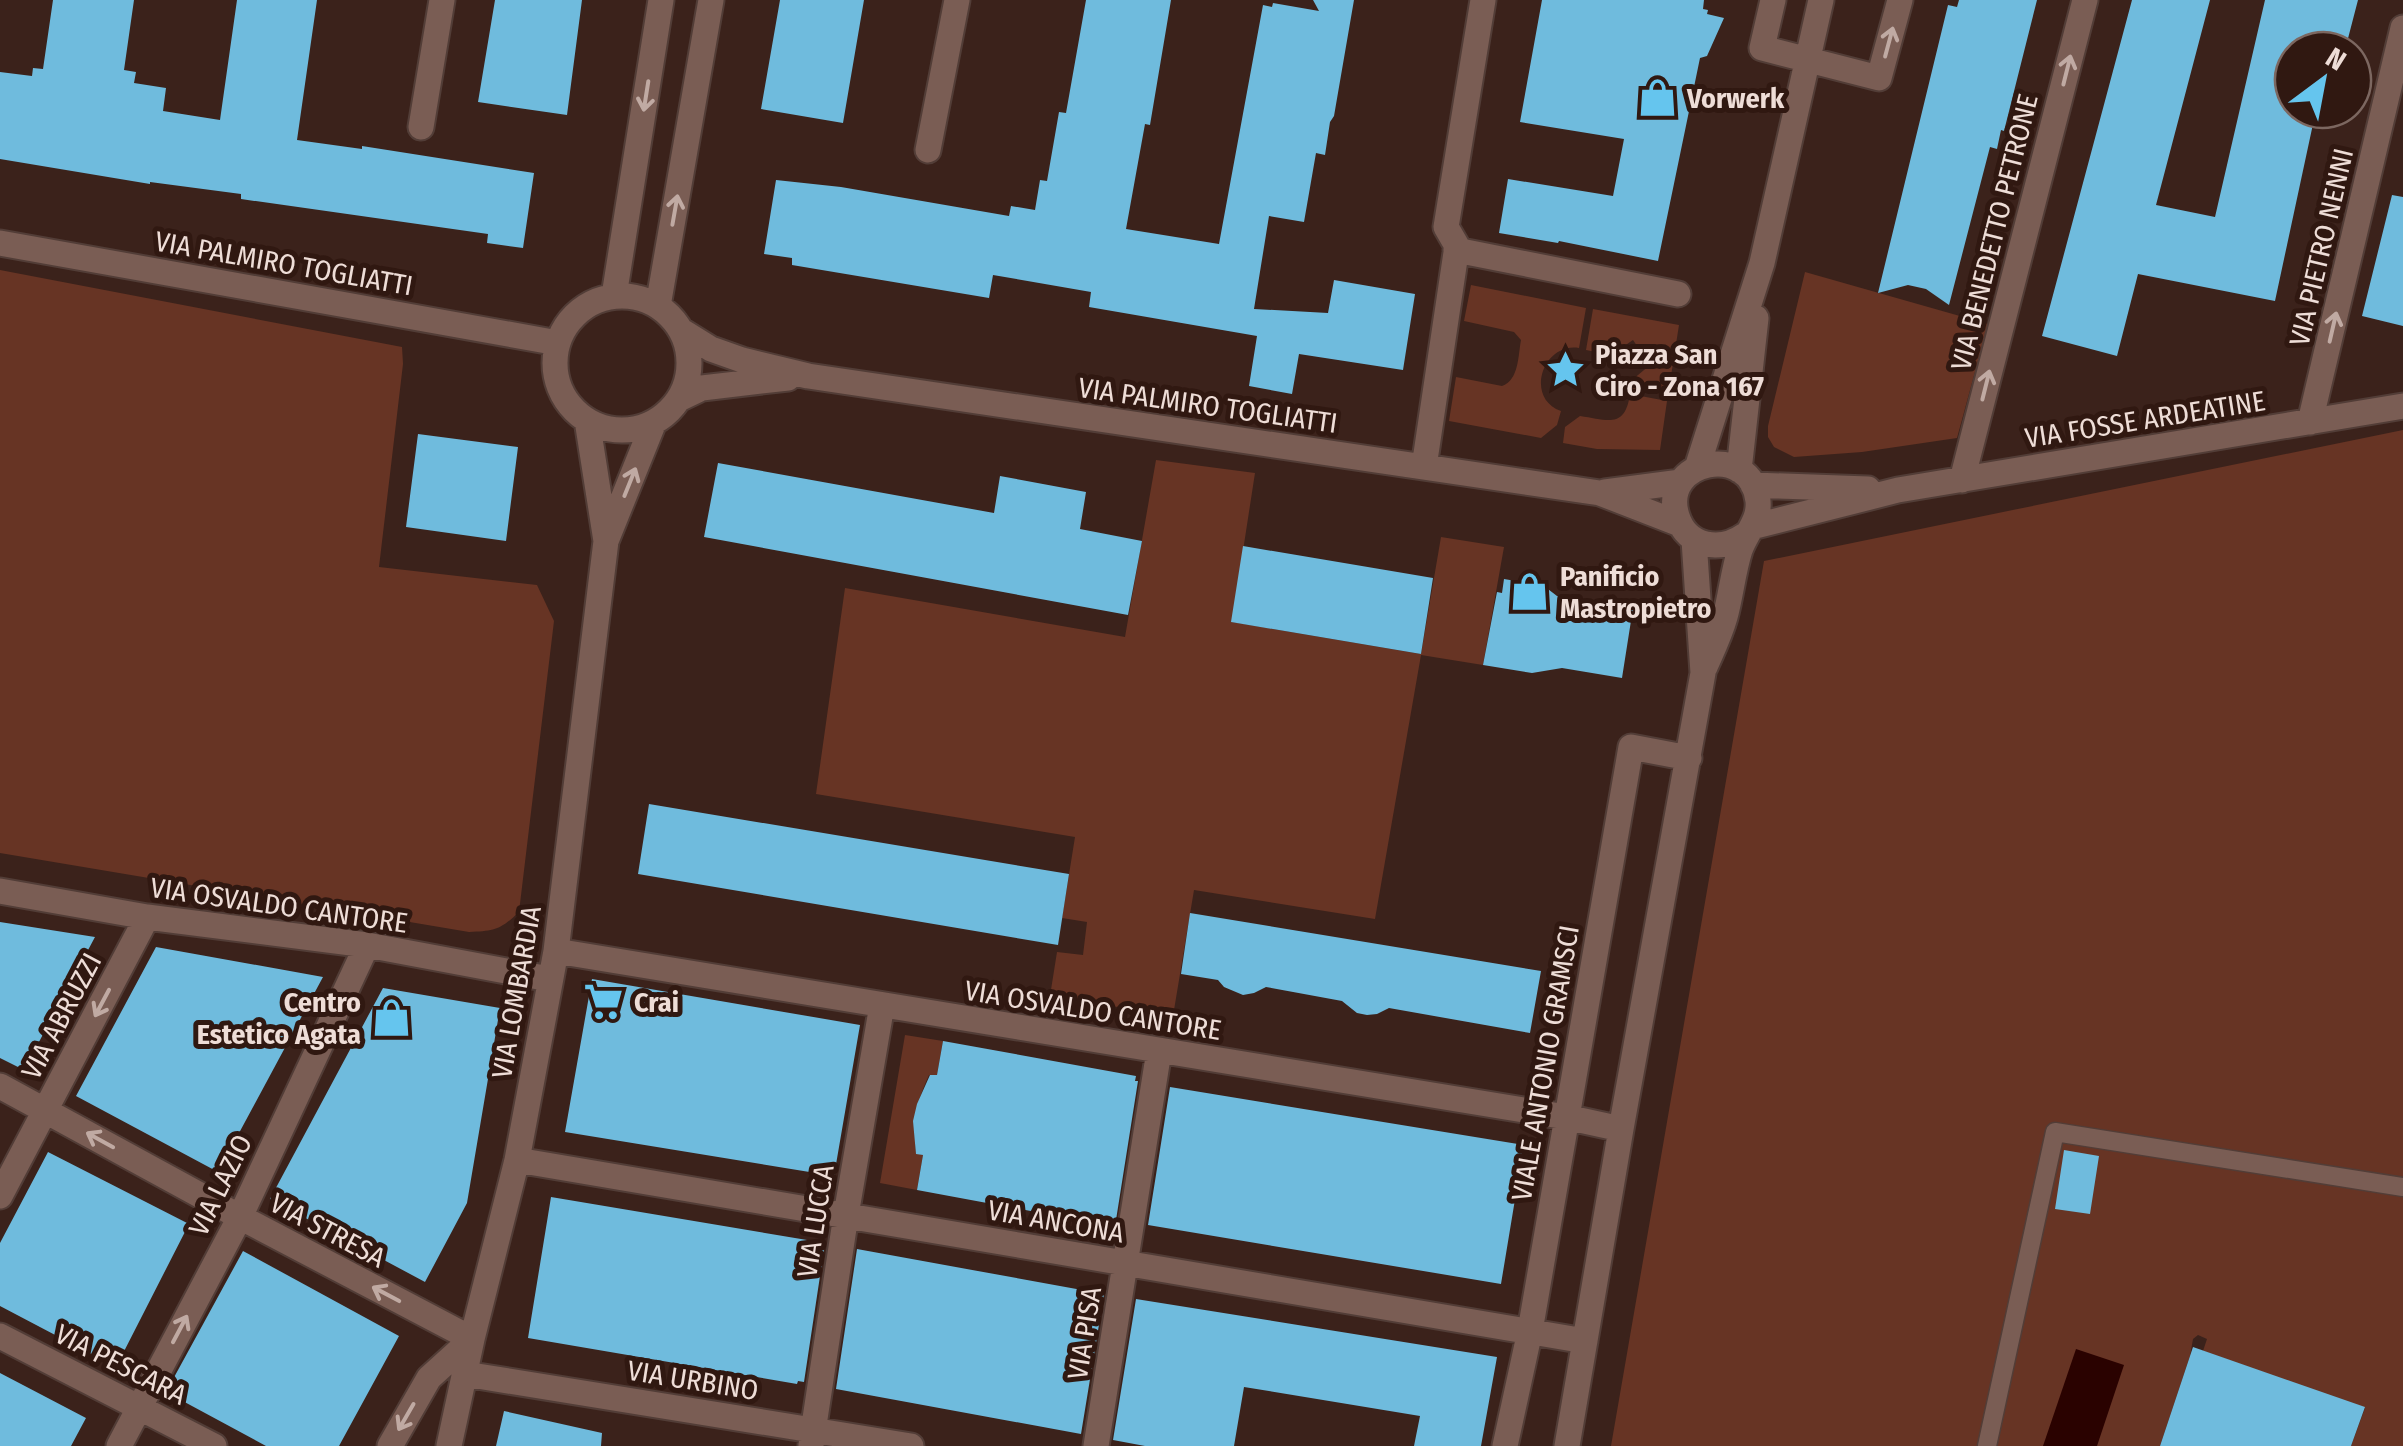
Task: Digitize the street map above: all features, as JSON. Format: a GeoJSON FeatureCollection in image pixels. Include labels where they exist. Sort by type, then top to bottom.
{"type":"FeatureCollection","features":[{"type":"Feature","properties":{"kind":"street"},"geometry":{"type":"LineString","coordinates":[[421,127],[442,0]]}},
{"type":"Feature","properties":{"kind":"street"},"geometry":{"type":"LineString","coordinates":[[614,296],[661,0]]}},
{"type":"Feature","properties":{"kind":"street"},"geometry":{"type":"LineString","coordinates":[[658,306],[710,0]]}},
{"type":"Feature","properties":{"kind":"street"},"geometry":{"type":"LineString","coordinates":[[928,150],[957,0]]}},
{"type":"Feature","properties":{"kind":"street"},"geometry":{"type":"LineString","coordinates":[[1424,467],[1457,246],[1446,227],[1483,0]]}},
{"type":"Feature","properties":{"kind":"street"},"geometry":{"type":"LineString","coordinates":[[1773,0],[1762,48],[1879,78],[1900,0]]}},
{"type":"Feature","properties":{"kind":"street"},"geometry":{"type":"LineString","coordinates":[[1703,673],[1687,532],[1675,511],[1676,496],[1689,475],[1762,263],[1822,0]]}},
{"type":"Feature","properties":{"kind":"street","name":"VIA BENEDETTO PETRONE"},"geometry":{"type":"LineString","coordinates":[[1962,480],[2085,0]]}},
{"type":"Feature","properties":{"kind":"street","name":"VIA PIETRO NENNI"},"geometry":{"type":"LineString","coordinates":[[2310,422],[2403,28]]}},
{"type":"Feature","properties":{"kind":"street","name":"VIA PALMIRO TOGLIATTI"},"geometry":{"type":"LineString","coordinates":[[0,243],[558,343]]}},
{"type":"Feature","properties":{"kind":"street"},"geometry":{"type":"LineString","coordinates":[[1456,250],[1678,294]]}},
{"type":"Feature","properties":{"kind":"street"},"geometry":{"type":"LineString","coordinates":[[1567,1446],[1703,673],[1725,617],[1738,556],[1758,506],[1746,477],[1762,263]]}},
{"type":"Feature","properties":{"kind":"street"},"geometry":{"type":"LineString","coordinates":[[614,296],[637,297],[658,306],[682,331],[688,348],[690,365],[679,398],[669,412],[638,428],[620,430],[587,420],[563,394],[557,378],[555,360],[565,327],[591,303],[614,296]]}},
{"type":"Feature","properties":{"kind":"street","name":"VIA PALMIRO TOGLIATTI"},"geometry":{"type":"LineString","coordinates":[[682,331],[712,349],[742,360],[808,376],[1600,493],[1687,532]]}},
{"type":"Feature","properties":{"kind":"street","name":"VIA PALMIRO TOGLIATTI"},"geometry":{"type":"LineString","coordinates":[[679,398],[702,388],[808,376]]}},
{"type":"Feature","properties":{"kind":"street","name":"VIA FOSSE ARDEATINE"},"geometry":{"type":"LineString","coordinates":[[1898,490],[2403,406]]}},
{"type":"Feature","properties":{"kind":"street","name":"VIA LOMBARDIA"},"geometry":{"type":"LineString","coordinates":[[587,420],[606,541]]}},
{"type":"Feature","properties":{"kind":"street","name":"VIA LOMBARDIA"},"geometry":{"type":"LineString","coordinates":[[449,1446],[517,1160],[556,951],[606,541],[654,422]]}},
{"type":"Feature","properties":{"kind":"street"},"geometry":{"type":"LineString","coordinates":[[1689,475],[1718,463],[1746,477],[1898,490]]}},
{"type":"Feature","properties":{"kind":"street","name":"VIA PALMIRO TOGLIATTI"},"geometry":{"type":"LineString","coordinates":[[1600,493],[1689,475]]}},
{"type":"Feature","properties":{"kind":"street"},"geometry":{"type":"LineString","coordinates":[[1687,532],[1708,545],[1722,546],[1748,531],[1898,490]]}},
{"type":"Feature","properties":{"kind":"street","name":"VIALE ANTONIO GRAMSCI"},"geometry":{"type":"LineString","coordinates":[[1506,1446],[1530,1332],[1631,747],[1689,758]]}},
{"type":"Feature","properties":{"kind":"street","name":"VIA OSVALDO CANTORE"},"geometry":{"type":"LineString","coordinates":[[0,891],[147,917],[366,945],[549,979]]}},
{"type":"Feature","properties":{"kind":"street","name":"VIA ABRUZZI"},"geometry":{"type":"LineString","coordinates":[[0,1196],[147,917]]}},
{"type":"Feature","properties":{"kind":"street","name":"VIA LAZIO"},"geometry":{"type":"LineString","coordinates":[[118,1446],[240,1217],[366,945]]}},
{"type":"Feature","properties":{"kind":"street","name":"VIA OSVALDO CANTORE"},"geometry":{"type":"LineString","coordinates":[[556,951],[1621,1128]]}},
{"type":"Feature","properties":{"kind":"street","name":"VIA LUCCA"},"geometry":{"type":"LineString","coordinates":[[812,1438],[882,1005]]}},
{"type":"Feature","properties":{"kind":"street","name":"VIA PISA"},"geometry":{"type":"LineString","coordinates":[[1096,1446],[1159,1052]]}},
{"type":"Feature","properties":{"kind":"street","name":"VIA STRESA"},"geometry":{"type":"LineString","coordinates":[[0,1086],[472,1339]]}},
{"type":"Feature","properties":{"kind":"street","name":"VIA ANCONA"},"geometry":{"type":"LineString","coordinates":[[517,1160],[1585,1341]]}},
{"type":"Feature","properties":{"kind":"street","name":"VIA PESCARA"},"geometry":{"type":"LineString","coordinates":[[0,1336],[214,1446]]}},
{"type":"Feature","properties":{"kind":"street"},"geometry":{"type":"LineString","coordinates":[[390,1446],[429,1378],[472,1339]]}},
{"type":"Feature","properties":{"kind":"street","name":"VIA URBINO"},"geometry":{"type":"LineString","coordinates":[[465,1374],[812,1438],[912,1446]]}},
{"type":"Feature","properties":{"kind":"lane"},"geometry":{"type":"LineString","coordinates":[[1988,1446],[2054,1132],[2403,1186]]}},
{"type":"Feature","properties":{"kind":"shaded area"},"geometry":{"type":"Polygon","coordinates":[[[0,270],[402,347],[379,567],[537,585],[554,621],[519,912],[507,923],[491,930],[469,932],[0,853],[0,270]]]}},
{"type":"Feature","properties":{"kind":"shaded area"},"geometry":{"type":"Polygon","coordinates":[[[1805,272],[1988,324],[1957,438],[1794,457],[1774,447],[1768,437],[1768,426],[1805,272]]]}},
{"type":"Feature","properties":{"kind":"shaded area"},"geometry":{"type":"Polygon","coordinates":[[[1471,285],[1586,308],[1579,348],[1556,353],[1543,372],[1543,395],[1561,411],[1557,425],[1541,438],[1449,421],[1456,377],[1502,386],[1512,379],[1518,360],[1521,340],[1514,332],[1464,321],[1471,285]]]}},
{"type":"Feature","properties":{"kind":"shaded area","name":"Piazza San Ciro - Zona 167"},"geometry":{"type":"Polygon","coordinates":[[[1593,309],[1679,325],[1668,395],[1631,388],[1632,380],[1650,365],[1633,340],[1611,355],[1586,350],[1593,309]]]}},
{"type":"Feature","properties":{"kind":"shaded area"},"geometry":{"type":"Polygon","coordinates":[[[1630,394],[1667,401],[1660,450],[1597,449],[1563,443],[1565,427],[1580,416],[1607,420],[1619,417],[1630,394]]]}},
{"type":"Feature","properties":{"kind":"shaded area"},"geometry":{"type":"Polygon","coordinates":[[[2403,430],[2403,1446],[2351,1446],[2365,1408],[2203,1351],[2207,1339],[2198,1335],[2193,1339],[2160,1446],[1611,1446],[1764,561],[2403,430]]]}},
{"type":"Feature","properties":{"kind":"shaded area"},"geometry":{"type":"Polygon","coordinates":[[[1156,460],[1255,473],[1232,622],[1421,654],[1441,537],[1504,547],[1483,665],[1421,655],[1375,919],[1194,890],[1173,1016],[1050,996],[1057,952],[1083,955],[1087,922],[1062,918],[1075,837],[816,794],[845,588],[1125,637],[1156,460]]]}},
{"type":"Feature","properties":{"kind":"shaded area"},"geometry":{"type":"Polygon","coordinates":[[[905,1035],[943,1041],[937,1075],[929,1075],[916,1113],[916,1153],[923,1155],[917,1190],[880,1183],[905,1035]]]}},
{"type":"Feature","properties":{"kind":"shaded area"},"geometry":{"type":"Polygon","coordinates":[[[2076,1349],[2124,1365],[2097,1446],[2043,1446],[2076,1349]]]}},
{"type":"Feature","properties":{"kind":"building"},"geometry":{"type":"Polygon","coordinates":[[[53,0],[134,0],[124,70],[136,72],[134,83],[166,88],[163,111],[220,120],[237,0],[317,0],[297,140],[362,146],[534,173],[523,248],[487,243],[488,234],[0,159],[0,72],[32,76],[33,68],[43,69],[53,0]]]}},
{"type":"Feature","properties":{"kind":"building"},"geometry":{"type":"Polygon","coordinates":[[[495,0],[582,0],[567,115],[478,102],[495,0]]]}},
{"type":"Feature","properties":{"kind":"building"},"geometry":{"type":"Polygon","coordinates":[[[780,0],[864,0],[843,123],[761,109],[780,0]]]}},
{"type":"Feature","properties":{"kind":"building"},"geometry":{"type":"Polygon","coordinates":[[[1086,0],[1171,0],[1150,125],[1145,124],[1126,229],[1219,244],[1263,5],[1272,7],[1273,3],[1319,11],[1313,0],[1354,0],[1334,116],[1325,155],[1316,153],[1304,222],[1269,216],[1254,309],[1328,313],[1334,280],[1415,294],[1403,370],[1299,354],[1292,394],[1249,386],[1257,336],[1089,307],[1091,292],[993,275],[989,298],[792,265],[792,258],[764,254],[776,180],[841,187],[1009,216],[1011,206],[1035,210],[1040,180],[1047,181],[1059,112],[1066,113],[1086,0]]]}},
{"type":"Feature","properties":{"kind":"building"},"geometry":{"type":"Polygon","coordinates":[[[1542,0],[1704,0],[1707,14],[1724,18],[1707,56],[1700,58],[1658,261],[1499,233],[1508,179],[1613,196],[1624,139],[1520,122],[1542,0]]]}},
{"type":"Feature","properties":{"kind":"building"},"geometry":{"type":"Polygon","coordinates":[[[1959,0],[2037,0],[2004,131],[2001,130],[1997,149],[1990,147],[1949,305],[1926,289],[1908,285],[1878,293],[1948,5],[1957,7],[1959,0]]]}},
{"type":"Feature","properties":{"kind":"building"},"geometry":{"type":"Polygon","coordinates":[[[2132,0],[2210,0],[2156,205],[2215,217],[2265,0],[2358,0],[2350,30],[2273,30],[2273,130],[2312,130],[2275,301],[2138,274],[2117,356],[2042,336],[2132,0]]]}},
{"type":"Feature","properties":{"kind":"building"},"geometry":{"type":"Polygon","coordinates":[[[2392,195],[2403,197],[2403,326],[2362,316],[2392,195]]]}},
{"type":"Feature","properties":{"kind":"building"},"geometry":{"type":"Polygon","coordinates":[[[418,434],[518,447],[506,541],[406,527],[418,434]]]}},
{"type":"Feature","properties":{"kind":"building"},"geometry":{"type":"Polygon","coordinates":[[[718,463],[994,513],[1000,476],[1086,492],[1080,529],[1142,541],[1128,615],[704,537],[718,463]]]}},
{"type":"Feature","properties":{"kind":"building"},"geometry":{"type":"Polygon","coordinates":[[[1243,546],[1433,578],[1421,654],[1231,622],[1243,546]]]}},
{"type":"Feature","properties":{"kind":"building"},"geometry":{"type":"Polygon","coordinates":[[[1504,579],[1544,586],[1557,596],[1633,608],[1622,678],[1562,668],[1532,673],[1483,665],[1497,592],[1502,593],[1504,579]]]}},
{"type":"Feature","properties":{"kind":"building"},"geometry":{"type":"Polygon","coordinates":[[[649,804],[1069,874],[1058,945],[638,874],[649,804]]]}},
{"type":"Feature","properties":{"kind":"building"},"geometry":{"type":"Polygon","coordinates":[[[1190,913],[1541,971],[1530,1033],[1389,1008],[1367,1015],[1357,1013],[1342,1001],[1266,987],[1243,995],[1218,980],[1181,974],[1190,913]]]}},
{"type":"Feature","properties":{"kind":"building"},"geometry":{"type":"Polygon","coordinates":[[[0,922],[95,937],[24,1070],[0,1058],[0,922]]]}},
{"type":"Feature","properties":{"kind":"building"},"geometry":{"type":"Polygon","coordinates":[[[156,947],[323,977],[218,1172],[76,1096],[156,947]]]}},
{"type":"Feature","properties":{"kind":"building"},"geometry":{"type":"Polygon","coordinates":[[[592,979],[860,1025],[834,1176],[565,1132],[592,979]]]}},
{"type":"Feature","properties":{"kind":"building"},"geometry":{"type":"Polygon","coordinates":[[[383,988],[500,1008],[467,1203],[425,1282],[270,1199],[383,988]]]}},
{"type":"Feature","properties":{"kind":"building"},"geometry":{"type":"Polygon","coordinates":[[[943,1041],[1136,1076],[1116,1220],[1112,1219],[1111,1226],[917,1190],[923,1155],[916,1154],[913,1121],[930,1075],[937,1075],[943,1041]]]}},
{"type":"Feature","properties":{"kind":"building"},"geometry":{"type":"Polygon","coordinates":[[[1170,1087],[1524,1145],[1501,1284],[1148,1225],[1170,1087]]]}},
{"type":"Feature","properties":{"kind":"building"},"geometry":{"type":"Polygon","coordinates":[[[2064,1150],[2099,1156],[2090,1214],[2055,1209],[2064,1150]]]}},
{"type":"Feature","properties":{"kind":"building"},"geometry":{"type":"Polygon","coordinates":[[[48,1152],[189,1224],[116,1367],[0,1306],[0,1243],[48,1152]]]}},
{"type":"Feature","properties":{"kind":"building"},"geometry":{"type":"Polygon","coordinates":[[[551,1197],[825,1243],[804,1382],[797,1384],[528,1338],[551,1197]]]}},
{"type":"Feature","properties":{"kind":"building"},"geometry":{"type":"Polygon","coordinates":[[[857,1249],[1104,1294],[1081,1434],[836,1389],[857,1249]]]}},
{"type":"Feature","properties":{"kind":"building"},"geometry":{"type":"Polygon","coordinates":[[[243,1251],[399,1336],[339,1446],[266,1446],[166,1392],[243,1251]]]}},
{"type":"Feature","properties":{"kind":"building"},"geometry":{"type":"Polygon","coordinates":[[[1136,1299],[1497,1357],[1481,1446],[1414,1446],[1420,1416],[1244,1387],[1234,1446],[1145,1446],[1113,1440],[1136,1299]]]}},
{"type":"Feature","properties":{"kind":"building"},"geometry":{"type":"Polygon","coordinates":[[[2193,1347],[2365,1407],[2351,1446],[2160,1446],[2193,1347]]]}},
{"type":"Feature","properties":{"kind":"building"},"geometry":{"type":"Polygon","coordinates":[[[0,1373],[86,1418],[71,1446],[0,1446],[0,1373]]]}},
{"type":"Feature","properties":{"kind":"building"},"geometry":{"type":"Polygon","coordinates":[[[504,1411],[602,1433],[601,1446],[496,1446],[504,1411]]]}},
{"type":"Feature","properties":{"kind":"place","name":"Vorwerk"},"geometry":{"type":"Point","coordinates":[1657,98]}},
{"type":"Feature","properties":{"kind":"place","name":"Piazza San Ciro - Zona 167"},"geometry":{"type":"Point","coordinates":[1565,370]}},
{"type":"Feature","properties":{"kind":"place","name":"Panificio Mastropietro"},"geometry":{"type":"Point","coordinates":[1530,592]}},
{"type":"Feature","properties":{"kind":"place","name":"Crai"},"geometry":{"type":"Point","coordinates":[604,1002]}},
{"type":"Feature","properties":{"kind":"place","name":"Centro Estetico Agata"},"geometry":{"type":"Point","coordinates":[391,1018]}}]}
